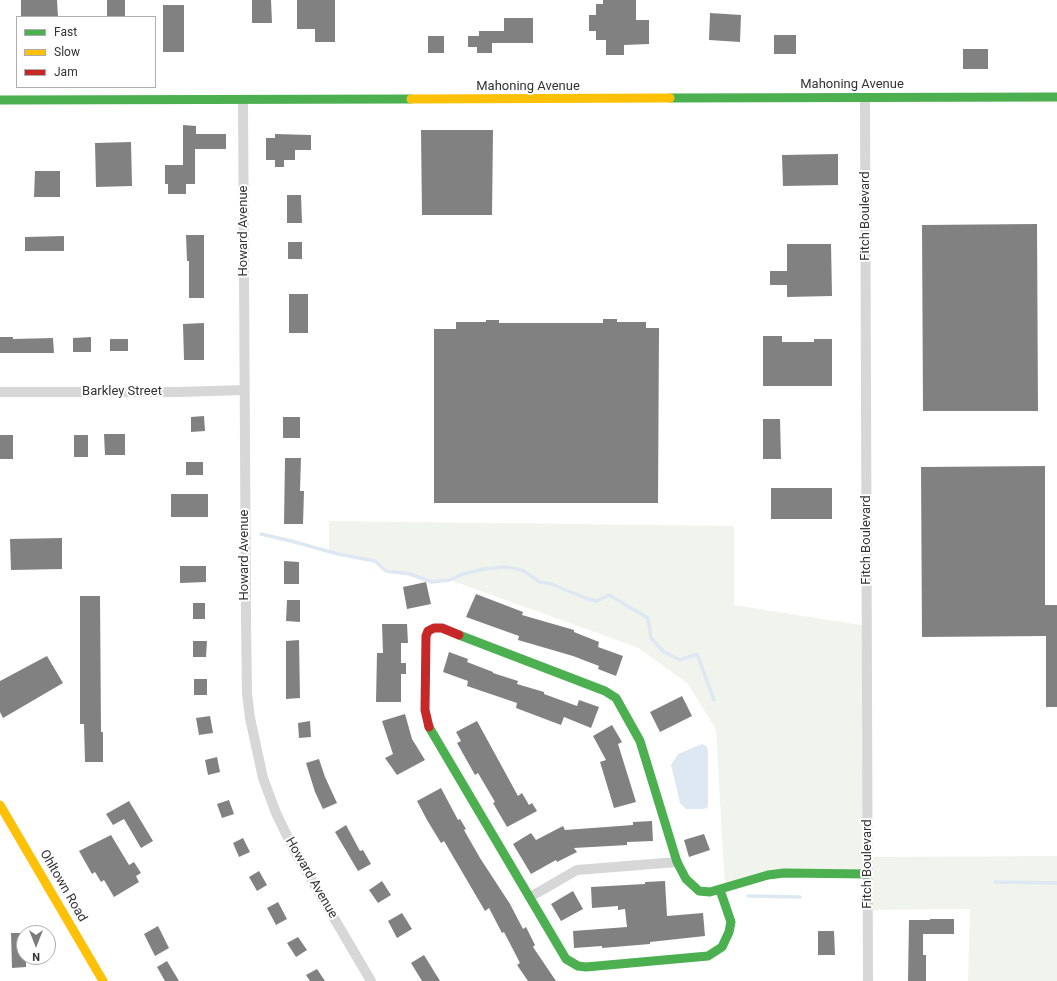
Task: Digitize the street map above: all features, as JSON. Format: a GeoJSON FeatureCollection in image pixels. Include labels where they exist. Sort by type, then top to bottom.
{"type":"FeatureCollection","features":[{"type":"Feature","properties":{"kind":"street","name":"Mahoning Avenue"},"geometry":{"type":"LineString","coordinates":[[0,100],[1057,97]]}},
{"type":"Feature","properties":{"kind":"street","name":"Fitch Boulevard"},"geometry":{"type":"LineString","coordinates":[[865,98],[868,981]]}},
{"type":"Feature","properties":{"kind":"street","name":"Howard Avenue"},"geometry":{"type":"LineString","coordinates":[[243,100],[247,679],[253,738],[263,778],[294,850],[371,981]]}},
{"type":"Feature","properties":{"kind":"street","name":"Barkley Street"},"geometry":{"type":"LineString","coordinates":[[0,392],[178,392],[244,390]]}},
{"type":"Feature","properties":{"kind":"street"},"geometry":{"type":"LineString","coordinates":[[720,890],[731,922],[722,948],[716,952],[700,957],[586,967],[578,966],[566,959],[428,726],[425,710],[426,636],[428,631],[434,628],[442,628],[605,690],[616,698],[640,741],[677,862],[686,879],[699,891],[710,892],[720,890],[768,875],[784,873],[868,874]]}},
{"type":"Feature","properties":{"kind":"street","name":"Ohltown Road"},"geometry":{"type":"LineString","coordinates":[[0,805],[104,981]]}},
{"type":"Feature","properties":{"kind":"street"},"geometry":{"type":"LineString","coordinates":[[530,897],[577,870],[677,862]]}},
{"type":"Feature","properties":{"kind":"shaded area"},"geometry":{"type":"Polygon","coordinates":[[[329,521],[734,526],[734,605],[867,626],[868,857],[1057,856],[1057,981],[968,981],[970,909],[868,910],[868,875],[784,873],[725,888],[716,729],[687,683],[639,648],[450,580],[432,582],[410,574],[386,571],[375,561],[329,551],[329,521]]]}},
{"type":"Feature","properties":{"kind":"shaded area"},"geometry":{"type":"Polygon","coordinates":[[[702,744],[706,746],[708,751],[708,805],[707,808],[702,809],[686,809],[680,803],[671,765],[678,754],[702,744]]]}},
{"type":"Feature","properties":{"kind":"building"},"geometry":{"type":"Polygon","coordinates":[[[21,0],[57,0],[58,16],[21,16],[21,0]]]}},
{"type":"Feature","properties":{"kind":"building"},"geometry":{"type":"Polygon","coordinates":[[[107,0],[125,0],[125,16],[107,16],[107,0]]]}},
{"type":"Feature","properties":{"kind":"building"},"geometry":{"type":"Polygon","coordinates":[[[252,0],[271,0],[272,23],[252,23],[252,0]]]}},
{"type":"Feature","properties":{"kind":"building"},"geometry":{"type":"Polygon","coordinates":[[[297,0],[335,0],[335,42],[315,42],[315,29],[297,29],[297,0]]]}},
{"type":"Feature","properties":{"kind":"building"},"geometry":{"type":"Polygon","coordinates":[[[603,0],[636,0],[636,20],[649,20],[649,44],[624,45],[624,55],[606,55],[606,40],[596,40],[596,31],[589,31],[589,15],[596,15],[596,4],[603,4],[603,0]]]}},
{"type":"Feature","properties":{"kind":"building"},"geometry":{"type":"Polygon","coordinates":[[[163,5],[184,5],[184,52],[163,52],[163,5]]]}},
{"type":"Feature","properties":{"kind":"building"},"geometry":{"type":"Polygon","coordinates":[[[710,13],[741,15],[740,42],[709,40],[710,13]]]}},
{"type":"Feature","properties":{"kind":"building"},"geometry":{"type":"Polygon","coordinates":[[[504,18],[533,18],[533,43],[492,43],[492,53],[477,53],[477,47],[468,47],[468,36],[479,36],[479,31],[504,31],[504,18]]]}},
{"type":"Feature","properties":{"kind":"building"},"geometry":{"type":"Polygon","coordinates":[[[774,35],[796,35],[796,54],[774,54],[774,35]]]}},
{"type":"Feature","properties":{"kind":"building"},"geometry":{"type":"Polygon","coordinates":[[[428,36],[444,36],[444,53],[428,53],[428,36]]]}},
{"type":"Feature","properties":{"kind":"building"},"geometry":{"type":"Polygon","coordinates":[[[963,49],[988,49],[988,69],[963,69],[963,49]]]}},
{"type":"Feature","properties":{"kind":"building"},"geometry":{"type":"Polygon","coordinates":[[[183,125],[196,126],[196,134],[226,134],[226,149],[195,149],[195,184],[186,184],[186,194],[168,194],[168,184],[165,184],[165,165],[183,165],[183,125]]]}},
{"type":"Feature","properties":{"kind":"building"},"geometry":{"type":"Polygon","coordinates":[[[421,130],[493,130],[492,215],[422,215],[421,130]]]}},
{"type":"Feature","properties":{"kind":"building"},"geometry":{"type":"Polygon","coordinates":[[[275,134],[311,135],[311,150],[295,150],[295,160],[284,160],[284,167],[275,167],[275,160],[266,160],[266,138],[275,138],[275,134]]]}},
{"type":"Feature","properties":{"kind":"building"},"geometry":{"type":"Polygon","coordinates":[[[131,142],[132,186],[96,187],[95,143],[131,142]]]}},
{"type":"Feature","properties":{"kind":"building"},"geometry":{"type":"Polygon","coordinates":[[[838,154],[838,185],[783,186],[782,155],[838,154]]]}},
{"type":"Feature","properties":{"kind":"building"},"geometry":{"type":"Polygon","coordinates":[[[35,171],[60,171],[60,197],[34,197],[35,171]]]}},
{"type":"Feature","properties":{"kind":"building"},"geometry":{"type":"Polygon","coordinates":[[[287,195],[301,195],[302,223],[287,223],[287,195]]]}},
{"type":"Feature","properties":{"kind":"building"},"geometry":{"type":"Polygon","coordinates":[[[1037,224],[1038,411],[923,411],[922,225],[1037,224]]]}},
{"type":"Feature","properties":{"kind":"building"},"geometry":{"type":"Polygon","coordinates":[[[186,235],[204,235],[204,298],[189,298],[189,261],[187,261],[186,235]]]}},
{"type":"Feature","properties":{"kind":"building"},"geometry":{"type":"Polygon","coordinates":[[[64,236],[64,251],[25,251],[25,237],[64,236]]]}},
{"type":"Feature","properties":{"kind":"building"},"geometry":{"type":"Polygon","coordinates":[[[288,242],[302,242],[302,259],[288,259],[288,242]]]}},
{"type":"Feature","properties":{"kind":"building"},"geometry":{"type":"Polygon","coordinates":[[[787,244],[831,244],[832,296],[787,297],[787,285],[770,285],[770,271],[787,271],[787,244]]]}},
{"type":"Feature","properties":{"kind":"building"},"geometry":{"type":"Polygon","coordinates":[[[289,294],[308,294],[308,333],[289,333],[289,294]]]}},
{"type":"Feature","properties":{"kind":"building"},"geometry":{"type":"Polygon","coordinates":[[[603,319],[617,319],[617,322],[646,322],[646,328],[659,328],[658,503],[434,503],[434,329],[456,329],[456,322],[486,322],[486,320],[499,320],[499,323],[603,323],[603,319]]]}},
{"type":"Feature","properties":{"kind":"building"},"geometry":{"type":"Polygon","coordinates":[[[204,323],[204,360],[184,360],[183,324],[204,323]]]}},
{"type":"Feature","properties":{"kind":"building"},"geometry":{"type":"Polygon","coordinates":[[[763,336],[782,336],[782,342],[814,342],[814,339],[832,339],[832,386],[763,386],[763,336]]]}},
{"type":"Feature","properties":{"kind":"building"},"geometry":{"type":"Polygon","coordinates":[[[0,337],[13,337],[13,339],[53,338],[54,353],[0,353],[0,337]]]}},
{"type":"Feature","properties":{"kind":"building"},"geometry":{"type":"Polygon","coordinates":[[[91,337],[91,352],[73,352],[73,338],[91,337]]]}},
{"type":"Feature","properties":{"kind":"building"},"geometry":{"type":"Polygon","coordinates":[[[110,339],[128,339],[128,351],[110,351],[110,339]]]}},
{"type":"Feature","properties":{"kind":"building"},"geometry":{"type":"Polygon","coordinates":[[[204,416],[205,431],[191,432],[191,417],[204,416]]]}},
{"type":"Feature","properties":{"kind":"building"},"geometry":{"type":"Polygon","coordinates":[[[283,417],[300,417],[300,438],[283,438],[283,417]]]}},
{"type":"Feature","properties":{"kind":"building"},"geometry":{"type":"Polygon","coordinates":[[[763,419],[780,419],[781,459],[763,459],[763,419]]]}},
{"type":"Feature","properties":{"kind":"building"},"geometry":{"type":"Polygon","coordinates":[[[104,434],[125,434],[125,455],[105,455],[104,434]]]}},
{"type":"Feature","properties":{"kind":"building"},"geometry":{"type":"Polygon","coordinates":[[[0,435],[13,435],[13,459],[0,459],[0,435]]]}},
{"type":"Feature","properties":{"kind":"building"},"geometry":{"type":"Polygon","coordinates":[[[74,435],[88,435],[88,457],[74,457],[74,435]]]}},
{"type":"Feature","properties":{"kind":"building"},"geometry":{"type":"Polygon","coordinates":[[[285,458],[301,458],[300,491],[304,491],[303,524],[284,524],[285,458]]]}},
{"type":"Feature","properties":{"kind":"building"},"geometry":{"type":"Polygon","coordinates":[[[186,462],[203,462],[203,475],[186,475],[186,462]]]}},
{"type":"Feature","properties":{"kind":"building"},"geometry":{"type":"Polygon","coordinates":[[[1045,466],[1045,605],[1057,605],[1057,707],[1046,707],[1046,636],[922,637],[921,467],[1045,466]]]}},
{"type":"Feature","properties":{"kind":"building"},"geometry":{"type":"Polygon","coordinates":[[[771,488],[832,488],[832,519],[771,519],[771,488]]]}},
{"type":"Feature","properties":{"kind":"building"},"geometry":{"type":"Polygon","coordinates":[[[171,494],[208,494],[208,517],[171,517],[171,494]]]}},
{"type":"Feature","properties":{"kind":"building"},"geometry":{"type":"Polygon","coordinates":[[[62,538],[62,569],[11,570],[10,539],[62,538]]]}},
{"type":"Feature","properties":{"kind":"building"},"geometry":{"type":"Polygon","coordinates":[[[284,561],[299,562],[299,584],[284,584],[284,561]]]}},
{"type":"Feature","properties":{"kind":"building"},"geometry":{"type":"Polygon","coordinates":[[[180,566],[206,566],[206,582],[180,583],[180,566]]]}},
{"type":"Feature","properties":{"kind":"building"},"geometry":{"type":"Polygon","coordinates":[[[426,582],[431,604],[407,609],[403,587],[426,582]]]}},
{"type":"Feature","properties":{"kind":"building"},"geometry":{"type":"Polygon","coordinates":[[[476,594],[523,612],[522,615],[574,630],[574,632],[599,642],[598,647],[623,656],[616,676],[598,669],[599,666],[573,656],[518,640],[519,636],[466,617],[476,594]]]}},
{"type":"Feature","properties":{"kind":"building"},"geometry":{"type":"Polygon","coordinates":[[[80,596],[100,596],[101,732],[103,732],[103,762],[85,762],[84,724],[80,724],[80,596]]]}},
{"type":"Feature","properties":{"kind":"building"},"geometry":{"type":"Polygon","coordinates":[[[287,600],[300,600],[300,622],[286,621],[287,600]]]}},
{"type":"Feature","properties":{"kind":"building"},"geometry":{"type":"Polygon","coordinates":[[[193,603],[205,603],[205,619],[193,619],[193,603]]]}},
{"type":"Feature","properties":{"kind":"building"},"geometry":{"type":"Polygon","coordinates":[[[382,624],[407,624],[408,643],[401,643],[401,663],[406,663],[406,674],[401,674],[401,702],[376,702],[377,653],[383,653],[382,624]]]}},
{"type":"Feature","properties":{"kind":"building"},"geometry":{"type":"Polygon","coordinates":[[[299,640],[300,698],[286,699],[286,641],[299,640]]]}},
{"type":"Feature","properties":{"kind":"building"},"geometry":{"type":"Polygon","coordinates":[[[193,641],[207,641],[206,657],[193,657],[193,641]]]}},
{"type":"Feature","properties":{"kind":"building"},"geometry":{"type":"Polygon","coordinates":[[[449,652],[468,659],[467,662],[493,673],[518,681],[517,684],[544,692],[544,694],[577,706],[579,700],[599,707],[591,728],[564,717],[561,725],[516,708],[517,703],[467,686],[468,681],[443,672],[449,652]]]}},
{"type":"Feature","properties":{"kind":"building"},"geometry":{"type":"Polygon","coordinates":[[[47,656],[63,683],[3,718],[0,712],[0,681],[47,656]]]}},
{"type":"Feature","properties":{"kind":"building"},"geometry":{"type":"Polygon","coordinates":[[[194,679],[207,679],[207,695],[194,695],[194,679]]]}},
{"type":"Feature","properties":{"kind":"building"},"geometry":{"type":"Polygon","coordinates":[[[682,696],[692,716],[660,732],[650,712],[682,696]]]}},
{"type":"Feature","properties":{"kind":"building"},"geometry":{"type":"Polygon","coordinates":[[[405,714],[412,739],[425,760],[397,775],[385,758],[393,754],[382,721],[405,714]]]}},
{"type":"Feature","properties":{"kind":"building"},"geometry":{"type":"Polygon","coordinates":[[[210,716],[213,733],[199,735],[196,718],[210,716]]]}},
{"type":"Feature","properties":{"kind":"building"},"geometry":{"type":"Polygon","coordinates":[[[310,721],[311,737],[299,738],[298,723],[310,721]]]}},
{"type":"Feature","properties":{"kind":"building"},"geometry":{"type":"Polygon","coordinates":[[[477,721],[518,796],[522,793],[529,805],[532,803],[537,811],[507,827],[493,803],[495,802],[478,773],[475,775],[457,743],[461,741],[456,732],[477,721]]]}},
{"type":"Feature","properties":{"kind":"building"},"geometry":{"type":"Polygon","coordinates":[[[612,725],[622,742],[618,744],[636,802],[614,808],[600,762],[606,760],[593,736],[612,725]]]}},
{"type":"Feature","properties":{"kind":"building"},"geometry":{"type":"Polygon","coordinates":[[[217,757],[220,772],[208,775],[205,760],[217,757]]]}},
{"type":"Feature","properties":{"kind":"building"},"geometry":{"type":"Polygon","coordinates":[[[319,759],[325,777],[337,803],[323,809],[315,792],[306,763],[319,759]]]}},
{"type":"Feature","properties":{"kind":"building"},"geometry":{"type":"Polygon","coordinates":[[[441,788],[458,820],[460,819],[466,829],[464,830],[480,858],[510,904],[523,929],[526,927],[535,945],[533,947],[556,981],[528,981],[517,965],[520,963],[504,932],[502,933],[489,908],[485,911],[444,841],[441,843],[427,820],[417,801],[441,788]]]}},
{"type":"Feature","properties":{"kind":"building"},"geometry":{"type":"Polygon","coordinates":[[[229,800],[234,814],[222,818],[217,804],[229,800]]]}},
{"type":"Feature","properties":{"kind":"building"},"geometry":{"type":"Polygon","coordinates":[[[129,801],[153,841],[141,848],[124,819],[113,825],[106,814],[129,801]]]}},
{"type":"Feature","properties":{"kind":"building"},"geometry":{"type":"Polygon","coordinates":[[[652,821],[653,841],[627,842],[627,845],[574,848],[577,852],[557,862],[556,860],[531,874],[513,844],[531,833],[536,840],[563,826],[565,830],[633,825],[633,822],[652,821]]]}},
{"type":"Feature","properties":{"kind":"building"},"geometry":{"type":"Polygon","coordinates":[[[346,825],[360,851],[363,850],[371,864],[358,871],[335,832],[346,825]]]}},
{"type":"Feature","properties":{"kind":"building"},"geometry":{"type":"Polygon","coordinates":[[[704,834],[710,850],[689,857],[684,840],[704,834]]]}},
{"type":"Feature","properties":{"kind":"building"},"geometry":{"type":"Polygon","coordinates":[[[111,835],[129,865],[134,862],[141,873],[136,876],[139,882],[114,897],[104,880],[101,882],[95,872],[92,874],[79,851],[111,835]]]}},
{"type":"Feature","properties":{"kind":"building"},"geometry":{"type":"Polygon","coordinates":[[[243,838],[250,852],[239,857],[233,843],[243,838]]]}},
{"type":"Feature","properties":{"kind":"building"},"geometry":{"type":"Polygon","coordinates":[[[259,871],[267,885],[257,891],[249,877],[259,871]]]}},
{"type":"Feature","properties":{"kind":"building"},"geometry":{"type":"Polygon","coordinates":[[[382,881],[391,895],[378,903],[369,890],[382,881]]]}},
{"type":"Feature","properties":{"kind":"building"},"geometry":{"type":"Polygon","coordinates":[[[665,881],[667,916],[703,913],[705,936],[650,942],[650,944],[602,948],[602,946],[574,948],[573,931],[627,927],[625,909],[618,910],[618,906],[592,908],[591,887],[645,884],[645,882],[665,881]]]}},
{"type":"Feature","properties":{"kind":"building"},"geometry":{"type":"Polygon","coordinates":[[[573,891],[583,909],[561,921],[551,904],[573,891]]]}},
{"type":"Feature","properties":{"kind":"building"},"geometry":{"type":"Polygon","coordinates":[[[278,902],[287,919],[276,925],[267,908],[278,902]]]}},
{"type":"Feature","properties":{"kind":"building"},"geometry":{"type":"Polygon","coordinates":[[[402,913],[412,929],[397,938],[388,921],[402,913]]]}},
{"type":"Feature","properties":{"kind":"building"},"geometry":{"type":"Polygon","coordinates":[[[954,919],[954,934],[923,934],[923,955],[926,955],[926,981],[908,981],[909,920],[954,919]]]}},
{"type":"Feature","properties":{"kind":"building"},"geometry":{"type":"Polygon","coordinates":[[[158,926],[169,948],[155,956],[144,934],[158,926]]]}},
{"type":"Feature","properties":{"kind":"building"},"geometry":{"type":"Polygon","coordinates":[[[818,931],[834,931],[835,955],[818,955],[818,931]]]}},
{"type":"Feature","properties":{"kind":"building"},"geometry":{"type":"Polygon","coordinates":[[[11,933],[16,933],[16,965],[26,965],[26,967],[12,968],[11,933]]]}},
{"type":"Feature","properties":{"kind":"building"},"geometry":{"type":"Polygon","coordinates":[[[298,937],[307,950],[296,957],[287,943],[298,937]]]}},
{"type":"Feature","properties":{"kind":"building"},"geometry":{"type":"Polygon","coordinates":[[[424,955],[440,981],[422,981],[411,963],[424,955]]]}},
{"type":"Feature","properties":{"kind":"building"},"geometry":{"type":"Polygon","coordinates":[[[167,961],[179,981],[165,981],[157,967],[167,961]]]}},
{"type":"Feature","properties":{"kind":"building"},"geometry":{"type":"Polygon","coordinates":[[[317,969],[325,981],[310,981],[306,975],[317,969]]]}},
{"type":"Feature","properties":{"kind":"waterway"},"geometry":{"type":"LineString","coordinates":[[261,534],[338,554],[375,561],[386,571],[410,574],[432,582],[450,580],[463,574],[484,569],[506,567],[522,570],[540,582],[551,584],[588,599],[597,601],[609,595],[648,618],[651,638],[664,652],[680,660],[697,654],[714,700]]}},
{"type":"Feature","properties":{"kind":"waterway"},"geometry":{"type":"LineString","coordinates":[[995,882],[1057,883]]}},
{"type":"Feature","properties":{"kind":"waterway"},"geometry":{"type":"LineString","coordinates":[[748,896],[800,897]]}},
{"type":"Feature","properties":{"kind":"traffic: fast"},"geometry":{"type":"LineString","coordinates":[[670,98],[1057,97]]}},
{"type":"Feature","properties":{"kind":"traffic: fast"},"geometry":{"type":"LineString","coordinates":[[0,100],[411,99]]}},
{"type":"Feature","properties":{"kind":"traffic: fast"},"geometry":{"type":"LineString","coordinates":[[459,635],[605,691],[616,698],[640,741],[677,862],[686,879],[699,891],[710,892],[768,875],[784,873],[868,874]]}},
{"type":"Feature","properties":{"kind":"traffic: fast"},"geometry":{"type":"LineString","coordinates":[[429,727],[566,959],[578,966],[586,967],[708,956],[722,947],[729,932],[731,922],[720,890]]}},
{"type":"Feature","properties":{"kind":"traffic: slow"},"geometry":{"type":"LineString","coordinates":[[411,99],[670,98]]}},
{"type":"Feature","properties":{"kind":"traffic: slow"},"geometry":{"type":"LineString","coordinates":[[0,805],[103,981]]}},
{"type":"Feature","properties":{"kind":"traffic: jam"},"geometry":{"type":"LineString","coordinates":[[429,727],[425,710],[426,636],[428,631],[434,628],[442,628],[459,635]]}}]}
